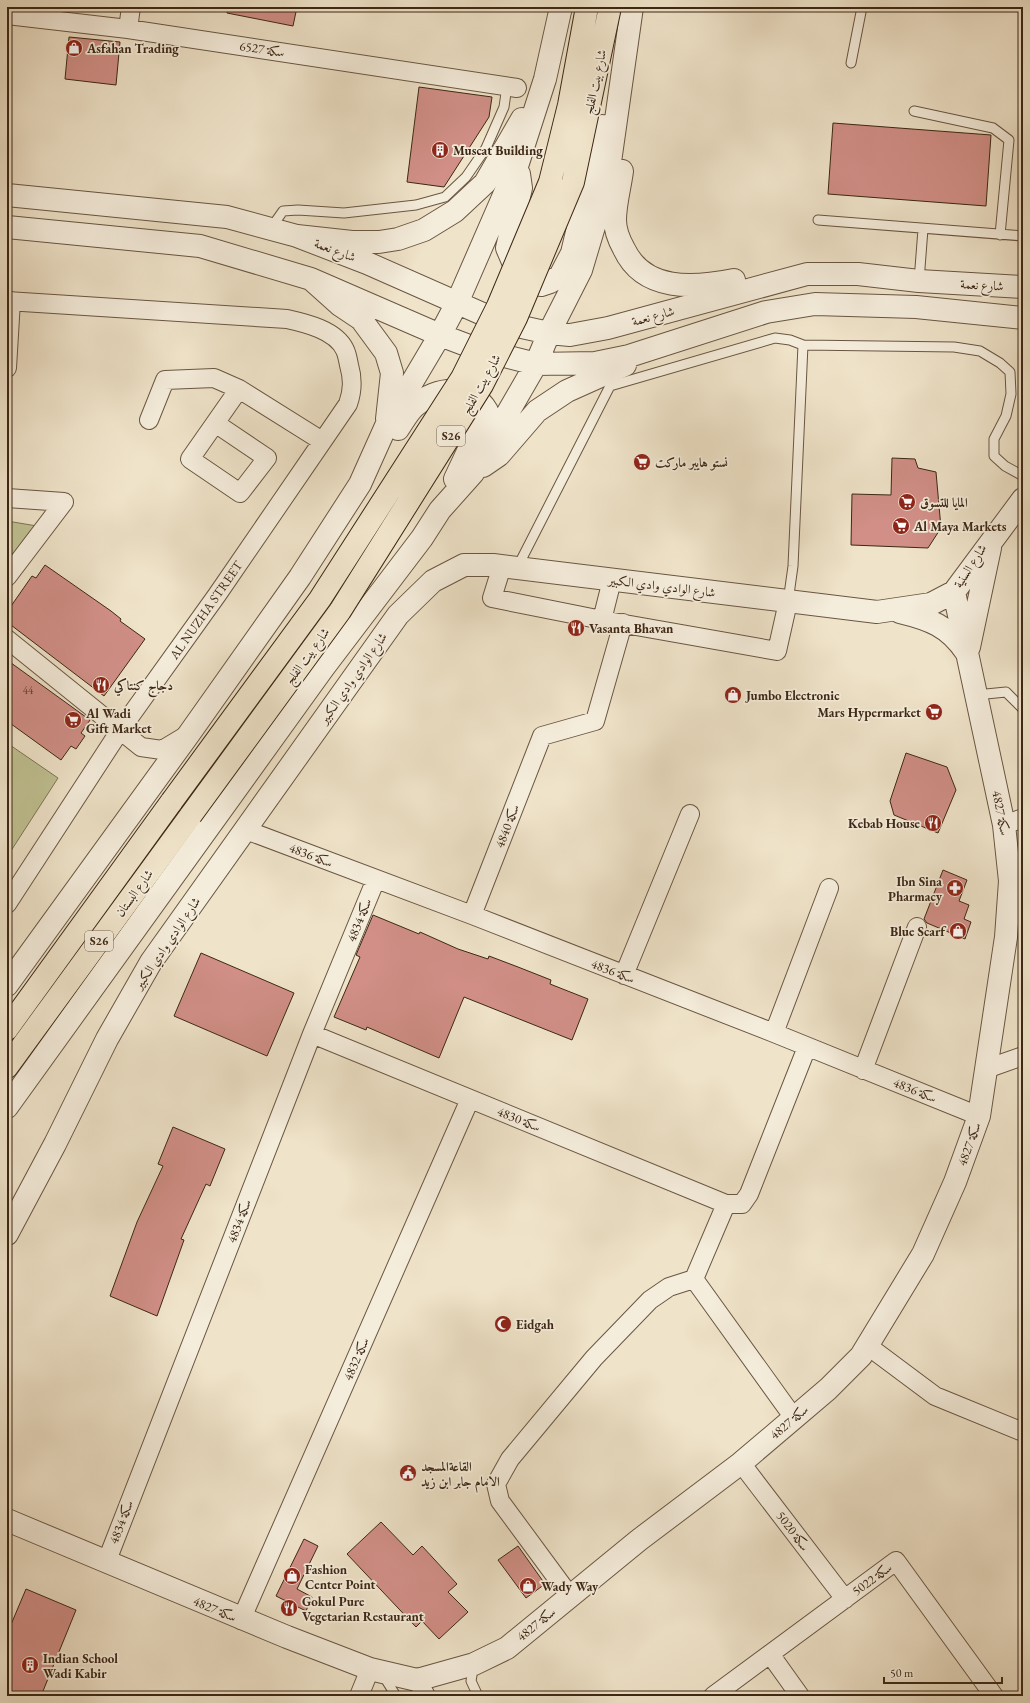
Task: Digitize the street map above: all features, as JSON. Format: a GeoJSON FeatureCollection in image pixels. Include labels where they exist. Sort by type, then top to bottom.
{"type":"FeatureCollection","features":[{"type":"Feature","properties":{"kind":"main road","name":"شارع بيت الفلج"},"geometry":{"type":"LineString","coordinates":[[172,801],[320,599],[462,378],[498,306],[550,182],[569,105],[587,7]]}},
{"type":"Feature","properties":{"kind":"main road","name":"شارع بيت الفلج"},"geometry":{"type":"LineString","coordinates":[[191,815],[340,611],[482,385],[516,318],[573,182],[610,7]]}},
{"type":"Feature","properties":{"kind":"main road","name":"شارع البستان"},"geometry":{"type":"LineString","coordinates":[[7,1029],[172,801]]}},
{"type":"Feature","properties":{"kind":"main road","name":"شارع البستان"},"geometry":{"type":"LineString","coordinates":[[7,1068],[191,815]]}},
{"type":"Feature","properties":{"kind":"street"},"geometry":{"type":"LineString","coordinates":[[128,29],[131,7]]}},
{"type":"Feature","properties":{"kind":"street"},"geometry":{"type":"LineString","coordinates":[[360,484],[386,426],[440,335],[457,303],[518,163],[545,79],[561,7]]}},
{"type":"Feature","properties":{"kind":"street"},"geometry":{"type":"LineString","coordinates":[[474,473],[536,364],[549,333],[581,270],[607,183],[632,7]]}},
{"type":"Feature","properties":{"kind":"street","name":"سكة 6527"},"geometry":{"type":"LineString","coordinates":[[7,15],[128,29],[512,87]]}},
{"type":"Feature","properties":{"kind":"street"},"geometry":{"type":"LineString","coordinates":[[518,163],[521,188],[507,248],[516,269],[531,280],[541,284],[550,282],[560,276],[572,253],[608,104],[624,59]]}},
{"type":"Feature","properties":{"kind":"street"},"geometry":{"type":"LineString","coordinates":[[7,195],[227,217],[297,236],[352,242],[379,242],[398,239],[424,230],[454,211],[486,184],[545,79]]}},
{"type":"Feature","properties":{"kind":"street"},"geometry":{"type":"LineString","coordinates":[[616,122],[623,165],[615,220],[620,241],[628,258],[640,272],[666,283],[710,285],[760,275],[807,274]]}},
{"type":"Feature","properties":{"kind":"street","name":"شارع نعمة"},"geometry":{"type":"LineString","coordinates":[[7,227],[200,246],[311,279],[440,335],[477,349],[536,364],[595,363],[629,356],[766,312],[815,304],[916,307],[1023,318]]}},
{"type":"Feature","properties":{"kind":"street","name":"شارع نعمة"},"geometry":{"type":"LineString","coordinates":[[297,236],[367,263],[503,323],[549,333],[570,335],[608,328],[807,274],[858,274],[919,281],[1023,287]]}},
{"type":"Feature","properties":{"kind":"street"},"geometry":{"type":"LineString","coordinates":[[311,279],[340,305],[361,319],[386,353],[392,373],[386,426]]}},
{"type":"Feature","properties":{"kind":"street"},"geometry":{"type":"LineString","coordinates":[[7,368],[9,301]]}},
{"type":"Feature","properties":{"kind":"street","name":"AL NUZHA STREET"},"geometry":{"type":"LineString","coordinates":[[7,904],[121,729],[218,595],[348,404],[352,391],[352,374],[345,349],[335,338],[314,326],[287,319],[9,301]]}},
{"type":"Feature","properties":{"kind":"street"},"geometry":{"type":"LineString","coordinates":[[440,510],[474,473],[499,455],[537,411],[567,391],[666,345]]}},
{"type":"Feature","properties":{"kind":"street"},"geometry":{"type":"LineString","coordinates":[[149,420],[165,380],[214,378],[239,389],[322,441]]}},
{"type":"Feature","properties":{"kind":"street"},"geometry":{"type":"LineString","coordinates":[[216,423],[239,389]]}},
{"type":"Feature","properties":{"kind":"street"},"geometry":{"type":"LineString","coordinates":[[7,985],[189,734],[300,576],[360,484],[414,407],[428,396],[448,390],[464,391],[482,402],[487,411],[440,510],[422,538],[314,680],[7,1108]]}},
{"type":"Feature","properties":{"kind":"street","name":"شارع السنية"},"geometry":{"type":"LineString","coordinates":[[954,592],[1023,483]]}},
{"type":"Feature","properties":{"kind":"street"},"geometry":{"type":"LineString","coordinates":[[7,498],[64,502],[7,577]]}},
{"type":"Feature","properties":{"kind":"street","name":"شارع السنية"},"geometry":{"type":"LineString","coordinates":[[954,592],[1023,499]]}},
{"type":"Feature","properties":{"kind":"street"},"geometry":{"type":"LineString","coordinates":[[967,654],[992,540]]}},
{"type":"Feature","properties":{"kind":"street","name":"شارع الوادي وادي الكبير"},"geometry":{"type":"LineString","coordinates":[[7,1234],[56,1144],[106,1039],[151,962],[398,615],[433,581],[464,565],[510,567],[877,612],[931,604],[954,592]]}},
{"type":"Feature","properties":{"kind":"street"},"geometry":{"type":"LineString","coordinates":[[510,567],[492,598],[623,624],[777,651],[788,602]]}},
{"type":"Feature","properties":{"kind":"street"},"geometry":{"type":"LineString","coordinates":[[602,620],[612,580]]}},
{"type":"Feature","properties":{"kind":"street","name":"سكة 4827"},"geometry":{"type":"LineString","coordinates":[[7,1520],[241,1620],[421,1688],[444,1674],[474,1664],[507,1648],[639,1540],[741,1463],[828,1389],[861,1356],[923,1254],[955,1182],[979,1116],[1006,937],[1014,822],[976,695],[954,592]]}},
{"type":"Feature","properties":{"kind":"street"},"geometry":{"type":"LineString","coordinates":[[893,610],[929,620],[945,628],[956,638],[967,654]]}},
{"type":"Feature","properties":{"kind":"street","name":"سكة 4840"},"geometry":{"type":"LineString","coordinates":[[472,915],[542,736],[595,721],[623,624]]}},
{"type":"Feature","properties":{"kind":"street"},"geometry":{"type":"LineString","coordinates":[[7,639],[121,729],[141,747],[162,750],[189,734]]}},
{"type":"Feature","properties":{"kind":"street"},"geometry":{"type":"LineString","coordinates":[[624,976],[690,814]]}},
{"type":"Feature","properties":{"kind":"street","name":"سكة 4836"},"geometry":{"type":"LineString","coordinates":[[246,830],[472,915],[624,976],[774,1033],[979,1116]]}},
{"type":"Feature","properties":{"kind":"street","name":"سكة 4834"},"geometry":{"type":"LineString","coordinates":[[106,1563],[312,1034],[376,879]]}},
{"type":"Feature","properties":{"kind":"street"},"geometry":{"type":"LineString","coordinates":[[774,1033],[829,888]]}},
{"type":"Feature","properties":{"kind":"street"},"geometry":{"type":"LineString","coordinates":[[863,1070],[917,927]]}},
{"type":"Feature","properties":{"kind":"street","name":"سكة 4830"},"geometry":{"type":"LineString","coordinates":[[312,1034],[726,1204]]}},
{"type":"Feature","properties":{"kind":"street"},"geometry":{"type":"LineString","coordinates":[[570,1596],[500,1501],[496,1484],[510,1459],[594,1358],[644,1305],[669,1287],[694,1279],[726,1204],[742,1204],[749,1194],[806,1047]]}},
{"type":"Feature","properties":{"kind":"street"},"geometry":{"type":"LineString","coordinates":[[986,1069],[1023,1056]]}},
{"type":"Feature","properties":{"kind":"street","name":"سكة 4832"},"geometry":{"type":"LineString","coordinates":[[241,1620],[470,1099]]}},
{"type":"Feature","properties":{"kind":"street"},"geometry":{"type":"LineString","coordinates":[[694,1279],[794,1418]]}},
{"type":"Feature","properties":{"kind":"street"},"geometry":{"type":"LineString","coordinates":[[868,1346],[935,1396],[1023,1432]]}},
{"type":"Feature","properties":{"kind":"street","name":"سكة 5020"},"geometry":{"type":"LineString","coordinates":[[741,1463],[845,1598]]}},
{"type":"Feature","properties":{"kind":"street","name":"سكة 5022"},"geometry":{"type":"LineString","coordinates":[[713,1696],[896,1560],[994,1696]]}},
{"type":"Feature","properties":{"kind":"street"},"geometry":{"type":"LineString","coordinates":[[770,1654],[800,1696]]}},
{"type":"Feature","properties":{"kind":"street"},"geometry":{"type":"LineString","coordinates":[[359,1696],[376,1670]]}},
{"type":"Feature","properties":{"kind":"lane"},"geometry":{"type":"LineString","coordinates":[[851,63],[862,7]]}},
{"type":"Feature","properties":{"kind":"lane"},"geometry":{"type":"LineString","coordinates":[[271,228],[283,211],[298,210],[344,214],[416,205],[445,197],[466,177],[486,148],[512,87]]}},
{"type":"Feature","properties":{"kind":"lane"},"geometry":{"type":"LineString","coordinates":[[914,111],[994,128],[1009,140],[1000,235]]}},
{"type":"Feature","properties":{"kind":"lane"},"geometry":{"type":"LineString","coordinates":[[818,220],[1023,236]]}},
{"type":"Feature","properties":{"kind":"lane"},"geometry":{"type":"LineString","coordinates":[[919,281],[923,229]]}},
{"type":"Feature","properties":{"kind":"lane"},"geometry":{"type":"LineString","coordinates":[[510,567],[535,534],[610,386],[775,338],[790,340],[803,345],[954,347],[980,351],[1000,363],[1010,372],[1011,394],[1006,416],[994,439],[994,456],[1005,466],[1023,476]]}},
{"type":"Feature","properties":{"kind":"lane"},"geometry":{"type":"LineString","coordinates":[[788,602],[793,566],[803,345]]}},
{"type":"Feature","properties":{"kind":"lane"},"geometry":{"type":"LineString","coordinates":[[976,695],[1006,692],[1023,709]]}},
{"type":"Feature","properties":{"kind":"lane"},"geometry":{"type":"LineString","coordinates":[[474,1664],[471,1681],[478,1696]]}},
{"type":"Feature","properties":{"kind":"lane"},"geometry":{"type":"LineString","coordinates":[[376,1670],[396,1696]]}},
{"type":"Feature","properties":{"kind":"green space"},"geometry":{"type":"Polygon","coordinates":[[[7,521],[37,526],[7,566],[7,521]]]}},
{"type":"Feature","properties":{"kind":"green space"},"geometry":{"type":"Polygon","coordinates":[[[7,743],[58,778],[7,857],[7,743]]]}},
{"type":"Feature","properties":{"kind":"building"},"geometry":{"type":"Polygon","coordinates":[[[227,7],[297,7],[293,26],[227,13],[227,7]]]}},
{"type":"Feature","properties":{"kind":"building"},"geometry":{"type":"Polygon","coordinates":[[[69,37],[120,42],[116,85],[65,79],[69,37]]]}},
{"type":"Feature","properties":{"kind":"building","name":"Muscat Building"},"geometry":{"type":"Polygon","coordinates":[[[419,87],[492,97],[489,117],[444,187],[407,182],[419,87]]]}},
{"type":"Feature","properties":{"kind":"building"},"geometry":{"type":"Polygon","coordinates":[[[833,123],[991,135],[986,206],[828,194],[833,123]]]}},
{"type":"Feature","properties":{"kind":"building"},"geometry":{"type":"Polygon","coordinates":[[[892,458],[915,459],[918,468],[936,472],[941,528],[928,548],[851,545],[852,494],[891,495],[892,458]]]}},
{"type":"Feature","properties":{"kind":"building"},"geometry":{"type":"Polygon","coordinates":[[[45,565],[111,611],[121,619],[120,621],[145,639],[104,696],[7,622],[7,618],[12,611],[9,609],[32,576],[36,578],[45,565]]]}},
{"type":"Feature","properties":{"kind":"building"},"geometry":{"type":"Polygon","coordinates":[[[7,660],[90,720],[81,733],[85,736],[76,749],[71,746],[61,760],[7,721],[7,660]]]}},
{"type":"Feature","properties":{"kind":"building"},"geometry":{"type":"Polygon","coordinates":[[[906,753],[947,767],[956,790],[938,833],[894,815],[890,801],[906,753]]]}},
{"type":"Feature","properties":{"kind":"building"},"geometry":{"type":"Polygon","coordinates":[[[943,870],[967,880],[959,901],[969,905],[964,919],[971,922],[965,939],[927,923],[924,919],[943,870]]]}},
{"type":"Feature","properties":{"kind":"building"},"geometry":{"type":"Polygon","coordinates":[[[373,915],[419,934],[420,932],[458,949],[488,959],[489,956],[518,967],[551,980],[550,984],[588,999],[572,1040],[464,997],[439,1058],[367,1027],[366,1030],[334,1017],[360,957],[356,955],[373,915]]]}},
{"type":"Feature","properties":{"kind":"building"},"geometry":{"type":"Polygon","coordinates":[[[201,953],[294,993],[267,1056],[174,1016],[201,953]]]}},
{"type":"Feature","properties":{"kind":"building"},"geometry":{"type":"Polygon","coordinates":[[[173,1127],[225,1149],[210,1186],[206,1184],[181,1239],[184,1240],[157,1316],[110,1296],[137,1222],[163,1166],[158,1164],[173,1127]]]}},
{"type":"Feature","properties":{"kind":"building"},"geometry":{"type":"Polygon","coordinates":[[[381,1522],[413,1555],[422,1546],[457,1584],[448,1592],[468,1612],[439,1639],[422,1621],[416,1627],[347,1554],[381,1522]]]}},
{"type":"Feature","properties":{"kind":"building"},"geometry":{"type":"Polygon","coordinates":[[[304,1539],[318,1546],[297,1589],[312,1597],[306,1611],[276,1596],[304,1539]]]}},
{"type":"Feature","properties":{"kind":"building"},"geometry":{"type":"Polygon","coordinates":[[[518,1546],[545,1584],[526,1598],[498,1560],[518,1546]]]}},
{"type":"Feature","properties":{"kind":"building","name":"Indian School Wadi Kabir"},"geometry":{"type":"Polygon","coordinates":[[[26,1589],[76,1610],[41,1696],[7,1696],[7,1634],[26,1589]]]}},
{"type":"Feature","properties":{"kind":"place","name":"Asfahan Trading"},"geometry":{"type":"Point","coordinates":[74,48]}},
{"type":"Feature","properties":{"kind":"place","name":"Muscat Building"},"geometry":{"type":"Point","coordinates":[440,150]}},
{"type":"Feature","properties":{"kind":"place","name":"نستو هايبر ماركت"},"geometry":{"type":"Point","coordinates":[642,462]}},
{"type":"Feature","properties":{"kind":"place","name":"المايا للتسوق"},"geometry":{"type":"Point","coordinates":[907,502]}},
{"type":"Feature","properties":{"kind":"place","name":"Al Maya Markets"},"geometry":{"type":"Point","coordinates":[901,526]}},
{"type":"Feature","properties":{"kind":"place","name":"Vasanta Bhavan"},"geometry":{"type":"Point","coordinates":[576,628]}},
{"type":"Feature","properties":{"kind":"place","name":"دجاج كنتاكي"},"geometry":{"type":"Point","coordinates":[101,685]}},
{"type":"Feature","properties":{"kind":"place","name":"Jumbo Electronic"},"geometry":{"type":"Point","coordinates":[733,695]}},
{"type":"Feature","properties":{"kind":"place","name":"Mars Hypermarket"},"geometry":{"type":"Point","coordinates":[934,712]}},
{"type":"Feature","properties":{"kind":"place","name":"Al Wadi Gift Market"},"geometry":{"type":"Point","coordinates":[73,720]}},
{"type":"Feature","properties":{"kind":"place","name":"Kebab House"},"geometry":{"type":"Point","coordinates":[933,823]}},
{"type":"Feature","properties":{"kind":"place","name":"Ibn Sina Pharmacy"},"geometry":{"type":"Point","coordinates":[955,888]}},
{"type":"Feature","properties":{"kind":"place","name":"Blue Scarf"},"geometry":{"type":"Point","coordinates":[958,931]}},
{"type":"Feature","properties":{"kind":"place","name":"Eidgah"},"geometry":{"type":"Point","coordinates":[503,1324]}},
{"type":"Feature","properties":{"kind":"place","name":"القاعةالمسجد الامام جابر ابن زيد"},"geometry":{"type":"Point","coordinates":[408,1473]}},
{"type":"Feature","properties":{"kind":"place","name":"Fashion Center Point"},"geometry":{"type":"Point","coordinates":[292,1576]}},
{"type":"Feature","properties":{"kind":"place","name":"Wady Way"},"geometry":{"type":"Point","coordinates":[528,1586]}},
{"type":"Feature","properties":{"kind":"place","name":"Gokul Pure Vegetarian Restaurant"},"geometry":{"type":"Point","coordinates":[289,1608]}},
{"type":"Feature","properties":{"kind":"place","name":"Indian School Wadi Kabir"},"geometry":{"type":"Point","coordinates":[30,1665]}}]}
